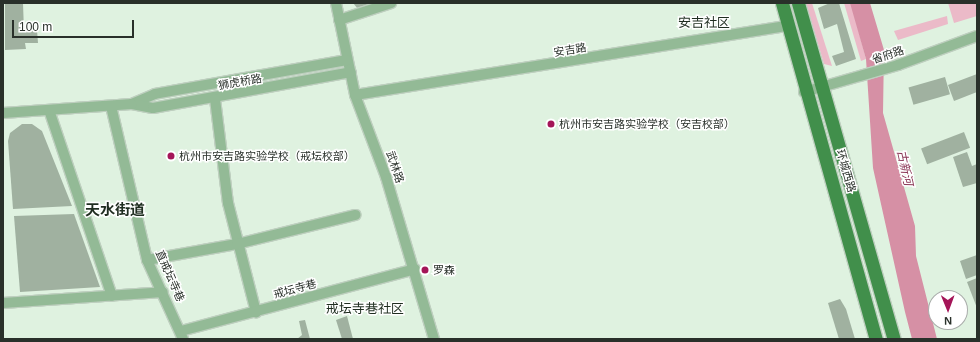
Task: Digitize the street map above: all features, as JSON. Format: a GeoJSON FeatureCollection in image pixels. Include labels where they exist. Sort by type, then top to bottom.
{"type":"FeatureCollection","features":[{"type":"Feature","properties":{"kind":"main road","name":"环城西路"},"geometry":{"type":"LineString","coordinates":[[782,3],[804,92],[856,258],[876,339]]}},
{"type":"Feature","properties":{"kind":"main road","name":"环城西路"},"geometry":{"type":"LineString","coordinates":[[798,3],[894,339]]}},
{"type":"Feature","properties":{"kind":"street","name":"武林路"},"geometry":{"type":"LineString","coordinates":[[336,3],[355,95],[415,269],[434,339]]}},
{"type":"Feature","properties":{"kind":"street"},"geometry":{"type":"LineString","coordinates":[[339,20],[391,3]]}},
{"type":"Feature","properties":{"kind":"street","name":"安吉路"},"geometry":{"type":"LineString","coordinates":[[355,95],[788,26]]}},
{"type":"Feature","properties":{"kind":"street","name":"省府路"},"geometry":{"type":"LineString","coordinates":[[804,92],[844,82],[898,65],[977,36]]}},
{"type":"Feature","properties":{"kind":"street","name":"狮虎桥路"},"geometry":{"type":"LineString","coordinates":[[132,104],[155,94],[348,60]]}},
{"type":"Feature","properties":{"kind":"street","name":"狮虎桥路"},"geometry":{"type":"LineString","coordinates":[[3,113],[132,104],[153,108],[215,99],[351,72]]}},
{"type":"Feature","properties":{"kind":"street"},"geometry":{"type":"LineString","coordinates":[[215,99],[237,244],[256,312]]}},
{"type":"Feature","properties":{"kind":"street","name":"直戒坛寺巷"},"geometry":{"type":"LineString","coordinates":[[110,106],[147,260],[164,292],[182,335]]}},
{"type":"Feature","properties":{"kind":"street"},"geometry":{"type":"LineString","coordinates":[[49,110],[112,296]]}},
{"type":"Feature","properties":{"kind":"street"},"geometry":{"type":"LineString","coordinates":[[147,260],[237,244],[355,215]]}},
{"type":"Feature","properties":{"kind":"street","name":"戒坛寺巷"},"geometry":{"type":"LineString","coordinates":[[182,335],[256,312],[415,269]]}},
{"type":"Feature","properties":{"kind":"street"},"geometry":{"type":"LineString","coordinates":[[3,303],[164,292]]}},
{"type":"Feature","properties":{"kind":"shaded area"},"geometry":{"type":"Polygon","coordinates":[[[806,3],[812,3],[832,66],[824,64],[806,3]]]}},
{"type":"Feature","properties":{"kind":"shaded area"},"geometry":{"type":"Polygon","coordinates":[[[844,3],[851,3],[866,59],[861,61],[844,3]]]}},
{"type":"Feature","properties":{"kind":"shaded area"},"geometry":{"type":"Polygon","coordinates":[[[850,3],[870,3],[884,50],[883,113],[915,226],[916,256],[928,303],[928,330],[935,330],[937,339],[912,339],[905,312],[873,168],[866,59],[850,3]]]}},
{"type":"Feature","properties":{"kind":"shaded area"},"geometry":{"type":"Polygon","coordinates":[[[948,3],[977,4],[977,16],[954,23],[948,3]]]}},
{"type":"Feature","properties":{"kind":"shaded area"},"geometry":{"type":"Polygon","coordinates":[[[947,16],[948,24],[898,40],[894,31],[947,16]]]}},
{"type":"Feature","properties":{"kind":"building"},"geometry":{"type":"Polygon","coordinates":[[[5,3],[23,3],[24,31],[37,30],[38,43],[25,43],[26,49],[5,50],[5,3]]]}},
{"type":"Feature","properties":{"kind":"building"},"geometry":{"type":"Polygon","coordinates":[[[353,3],[374,3],[358,9],[353,3]]]}},
{"type":"Feature","properties":{"kind":"building"},"geometry":{"type":"Polygon","coordinates":[[[830,3],[839,3],[856,59],[836,66],[832,56],[844,52],[837,24],[824,29],[818,8],[830,3]]]}},
{"type":"Feature","properties":{"kind":"building"},"geometry":{"type":"Polygon","coordinates":[[[977,74],[977,92],[954,101],[948,85],[977,74]]]}},
{"type":"Feature","properties":{"kind":"building"},"geometry":{"type":"Polygon","coordinates":[[[945,77],[950,94],[913,105],[908,87],[945,77]]]}},
{"type":"Feature","properties":{"kind":"building"},"geometry":{"type":"Polygon","coordinates":[[[22,124],[32,124],[42,131],[72,206],[13,209],[8,141],[10,133],[22,124]]]}},
{"type":"Feature","properties":{"kind":"building"},"geometry":{"type":"Polygon","coordinates":[[[964,132],[970,148],[927,164],[921,148],[964,132]]]}},
{"type":"Feature","properties":{"kind":"building"},"geometry":{"type":"Polygon","coordinates":[[[967,152],[972,166],[977,164],[977,183],[963,187],[953,157],[967,152]]]}},
{"type":"Feature","properties":{"kind":"building"},"geometry":{"type":"Polygon","coordinates":[[[74,214],[100,287],[20,292],[14,216],[74,214]]]}},
{"type":"Feature","properties":{"kind":"building"},"geometry":{"type":"Polygon","coordinates":[[[977,255],[977,275],[966,279],[960,261],[977,255]]]}},
{"type":"Feature","properties":{"kind":"building"},"geometry":{"type":"Polygon","coordinates":[[[977,278],[977,308],[967,282],[977,278]]]}},
{"type":"Feature","properties":{"kind":"building"},"geometry":{"type":"Polygon","coordinates":[[[840,299],[846,309],[855,339],[839,339],[828,303],[840,299]]]}},
{"type":"Feature","properties":{"kind":"building"},"geometry":{"type":"Polygon","coordinates":[[[347,316],[353,339],[342,339],[336,320],[347,316]]]}},
{"type":"Feature","properties":{"kind":"building"},"geometry":{"type":"Polygon","coordinates":[[[305,320],[310,339],[297,339],[302,335],[299,321],[305,320]]]}},
{"type":"Feature","properties":{"kind":"place","name":"杭州市安吉路实验学校（安吉校部）"},"geometry":{"type":"Point","coordinates":[551,124]}},
{"type":"Feature","properties":{"kind":"place","name":"杭州市安吉路实验学校（戒坛校部）"},"geometry":{"type":"Point","coordinates":[171,156]}},
{"type":"Feature","properties":{"kind":"place","name":"罗森"},"geometry":{"type":"Point","coordinates":[425,270]}},
{"type":"Feature","properties":{"kind":"district","name":"安吉社区"},"geometry":{"type":"Point","coordinates":[704,23]}},
{"type":"Feature","properties":{"kind":"district","name":"天水街道"},"geometry":{"type":"Point","coordinates":[115,210]}},
{"type":"Feature","properties":{"kind":"district","name":"戒坛寺巷社区"},"geometry":{"type":"Point","coordinates":[365,309]}},
{"type":"Feature","properties":{"kind":"water label","name":"古新河"},"geometry":{"type":"Point","coordinates":[904,168]}}]}
